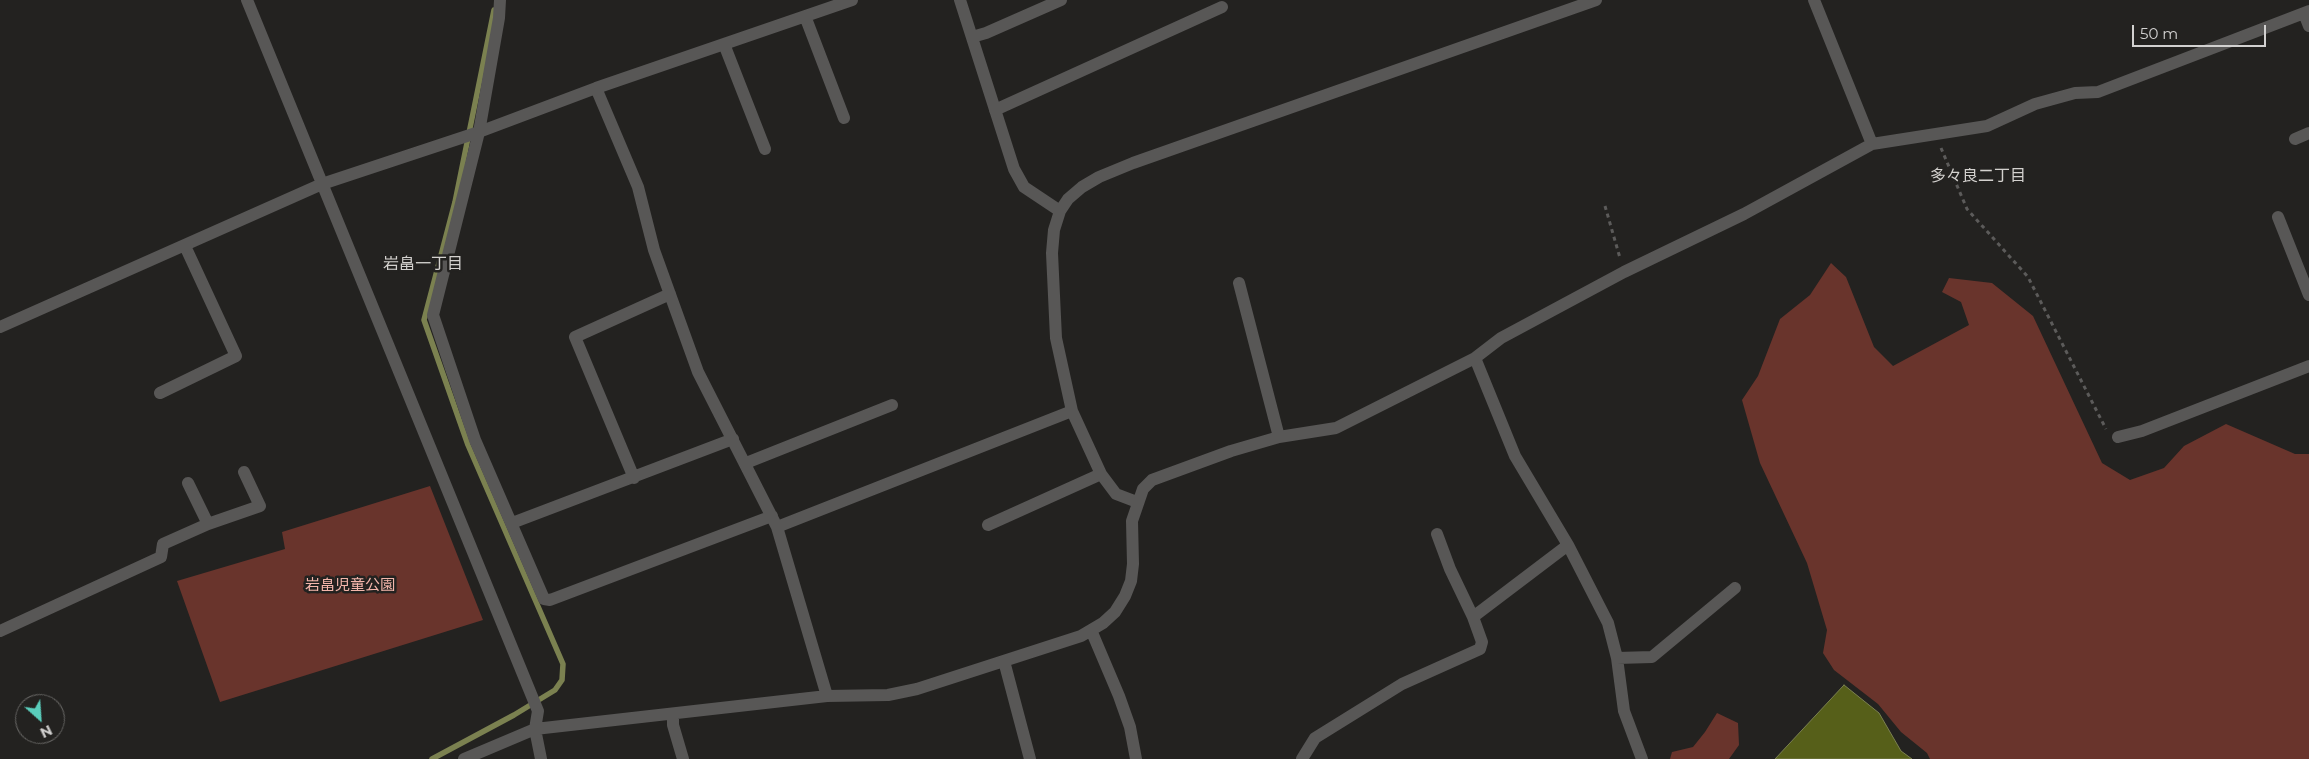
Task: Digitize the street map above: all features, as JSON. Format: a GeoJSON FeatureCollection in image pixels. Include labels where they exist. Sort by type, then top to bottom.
{"type":"FeatureCollection","features":[{"type":"Feature","properties":{"kind":"street"},"geometry":{"type":"LineString","coordinates":[[247,0],[538,711],[535,729],[541,759]]}},
{"type":"Feature","properties":{"kind":"street"},"geometry":{"type":"LineString","coordinates":[[500,0],[499,18],[478,132],[433,315],[475,440],[544,599],[550,600],[775,522],[1072,411]]}},
{"type":"Feature","properties":{"kind":"street"},"geometry":{"type":"LineString","coordinates":[[0,327],[322,184],[478,132],[596,88],[852,0]]}},
{"type":"Feature","properties":{"kind":"street"},"geometry":{"type":"LineString","coordinates":[[960,0],[1014,169],[1024,187],[1060,211]]}},
{"type":"Feature","properties":{"kind":"street"},"geometry":{"type":"LineString","coordinates":[[972,37],[986,34],[1062,0]]}},
{"type":"Feature","properties":{"kind":"street"},"geometry":{"type":"LineString","coordinates":[[1137,502],[1116,494],[1101,474],[1072,411],[1056,338],[1052,253],[1054,230],[1060,211],[1068,199],[1082,187],[1133,163],[1596,0]]}},
{"type":"Feature","properties":{"kind":"street"},"geometry":{"type":"LineString","coordinates":[[1814,0],[1872,144]]}},
{"type":"Feature","properties":{"kind":"street"},"geometry":{"type":"LineString","coordinates":[[995,110],[1222,7]]}},
{"type":"Feature","properties":{"kind":"street"},"geometry":{"type":"LineString","coordinates":[[464,759],[535,729],[674,715],[827,696],[888,695],[917,689],[1081,636],[1103,623],[1115,612],[1128,589],[1133,564],[1132,521],[1143,489],[1152,480],[1231,450],[1279,437],[1336,428],[1475,358],[1501,338],[1624,272],[1744,214],[1872,144],[1936,136],[1987,126],[2035,104],[2074,93],[2098,92],[2307,12],[2309,26]]}},
{"type":"Feature","properties":{"kind":"street"},"geometry":{"type":"LineString","coordinates":[[805,16],[844,118]]}},
{"type":"Feature","properties":{"kind":"street"},"geometry":{"type":"LineString","coordinates":[[724,44],[764,149]]}},
{"type":"Feature","properties":{"kind":"street"},"geometry":{"type":"LineString","coordinates":[[596,88],[638,187],[654,250],[698,372],[775,522],[827,696]]}},
{"type":"Feature","properties":{"kind":"street"},"geometry":{"type":"LineString","coordinates":[[2295,139],[2309,133]]}},
{"type":"Feature","properties":{"kind":"street"},"geometry":{"type":"LineString","coordinates":[[2278,216],[2309,295]]}},
{"type":"Feature","properties":{"kind":"street"},"geometry":{"type":"LineString","coordinates":[[160,394],[236,356],[185,246]]}},
{"type":"Feature","properties":{"kind":"street"},"geometry":{"type":"LineString","coordinates":[[1239,283],[1279,437]]}},
{"type":"Feature","properties":{"kind":"street"},"geometry":{"type":"LineString","coordinates":[[634,478],[575,337],[670,294]]}},
{"type":"Feature","properties":{"kind":"street"},"geometry":{"type":"LineString","coordinates":[[1475,358],[1516,456],[1568,545],[1608,623],[1617,658],[1624,711],[1642,759]]}},
{"type":"Feature","properties":{"kind":"street"},"geometry":{"type":"LineString","coordinates":[[2118,437],[2142,431],[2309,366]]}},
{"type":"Feature","properties":{"kind":"street"},"geometry":{"type":"LineString","coordinates":[[746,463],[892,405]]}},
{"type":"Feature","properties":{"kind":"street"},"geometry":{"type":"LineString","coordinates":[[512,523],[733,440]]}},
{"type":"Feature","properties":{"kind":"street"},"geometry":{"type":"LineString","coordinates":[[0,631],[161,558],[163,544],[208,524],[260,506],[244,472]]}},
{"type":"Feature","properties":{"kind":"street"},"geometry":{"type":"LineString","coordinates":[[988,525],[1101,474]]}},
{"type":"Feature","properties":{"kind":"street"},"geometry":{"type":"LineString","coordinates":[[188,483],[208,524]]}},
{"type":"Feature","properties":{"kind":"street"},"geometry":{"type":"LineString","coordinates":[[1302,759],[1315,738],[1402,684],[1480,649],[1482,642],[1473,617],[1450,569],[1438,534]]}},
{"type":"Feature","properties":{"kind":"street"},"geometry":{"type":"LineString","coordinates":[[1473,617],[1568,545]]}},
{"type":"Feature","properties":{"kind":"street"},"geometry":{"type":"LineString","coordinates":[[1617,658],[1652,657],[1734,588]]}},
{"type":"Feature","properties":{"kind":"street"},"geometry":{"type":"LineString","coordinates":[[1091,630],[1130,727],[1136,759]]}},
{"type":"Feature","properties":{"kind":"street"},"geometry":{"type":"LineString","coordinates":[[1004,661],[1030,759]]}},
{"type":"Feature","properties":{"kind":"street"},"geometry":{"type":"LineString","coordinates":[[674,715],[673,725],[684,759]]}},
{"type":"Feature","properties":{"kind":"path"},"geometry":{"type":"LineString","coordinates":[[1936,136],[1967,209],[2028,276],[2104,428],[2118,437]]}},
{"type":"Feature","properties":{"kind":"path"},"geometry":{"type":"LineString","coordinates":[[1605,206],[1624,272]]}},
{"type":"Feature","properties":{"kind":"green space"},"geometry":{"type":"Polygon","coordinates":[[[1831,263],[1846,277],[1874,347],[1893,366],[1969,325],[1961,302],[1942,292],[1949,278],[1992,283],[2033,316],[2102,463],[2130,480],[2164,468],[2184,446],[2226,424],[2295,454],[2309,454],[2309,759],[1930,759],[1927,753],[1901,732],[1878,704],[1834,670],[1823,653],[1827,630],[1807,563],[1760,463],[1742,400],[1758,376],[1780,319],[1810,295],[1831,263]]]}},
{"type":"Feature","properties":{"kind":"green space","name":"岩畠児童公園"},"geometry":{"type":"Polygon","coordinates":[[[430,486],[483,620],[220,702],[177,581],[285,549],[282,532],[430,486]]]}},
{"type":"Feature","properties":{"kind":"green space"},"geometry":{"type":"Polygon","coordinates":[[[1717,713],[1738,723],[1739,745],[1729,759],[1670,759],[1672,752],[1693,747],[1717,713]]]}},
{"type":"Feature","properties":{"kind":"shaded area"},"geometry":{"type":"Polygon","coordinates":[[[1844,685],[1879,713],[1901,751],[1912,759],[1775,759],[1844,685]]]}},
{"type":"Feature","properties":{"kind":"waterway"},"geometry":{"type":"LineString","coordinates":[[432,759],[514,715],[555,690],[562,680],[563,664],[468,445],[424,320],[455,202],[494,10]]}},
{"type":"Feature","properties":{"kind":"district","name":"多々良二丁目"},"geometry":{"type":"Point","coordinates":[1978,176]}},
{"type":"Feature","properties":{"kind":"district","name":"岩畠一丁目"},"geometry":{"type":"Point","coordinates":[423,264]}}]}
